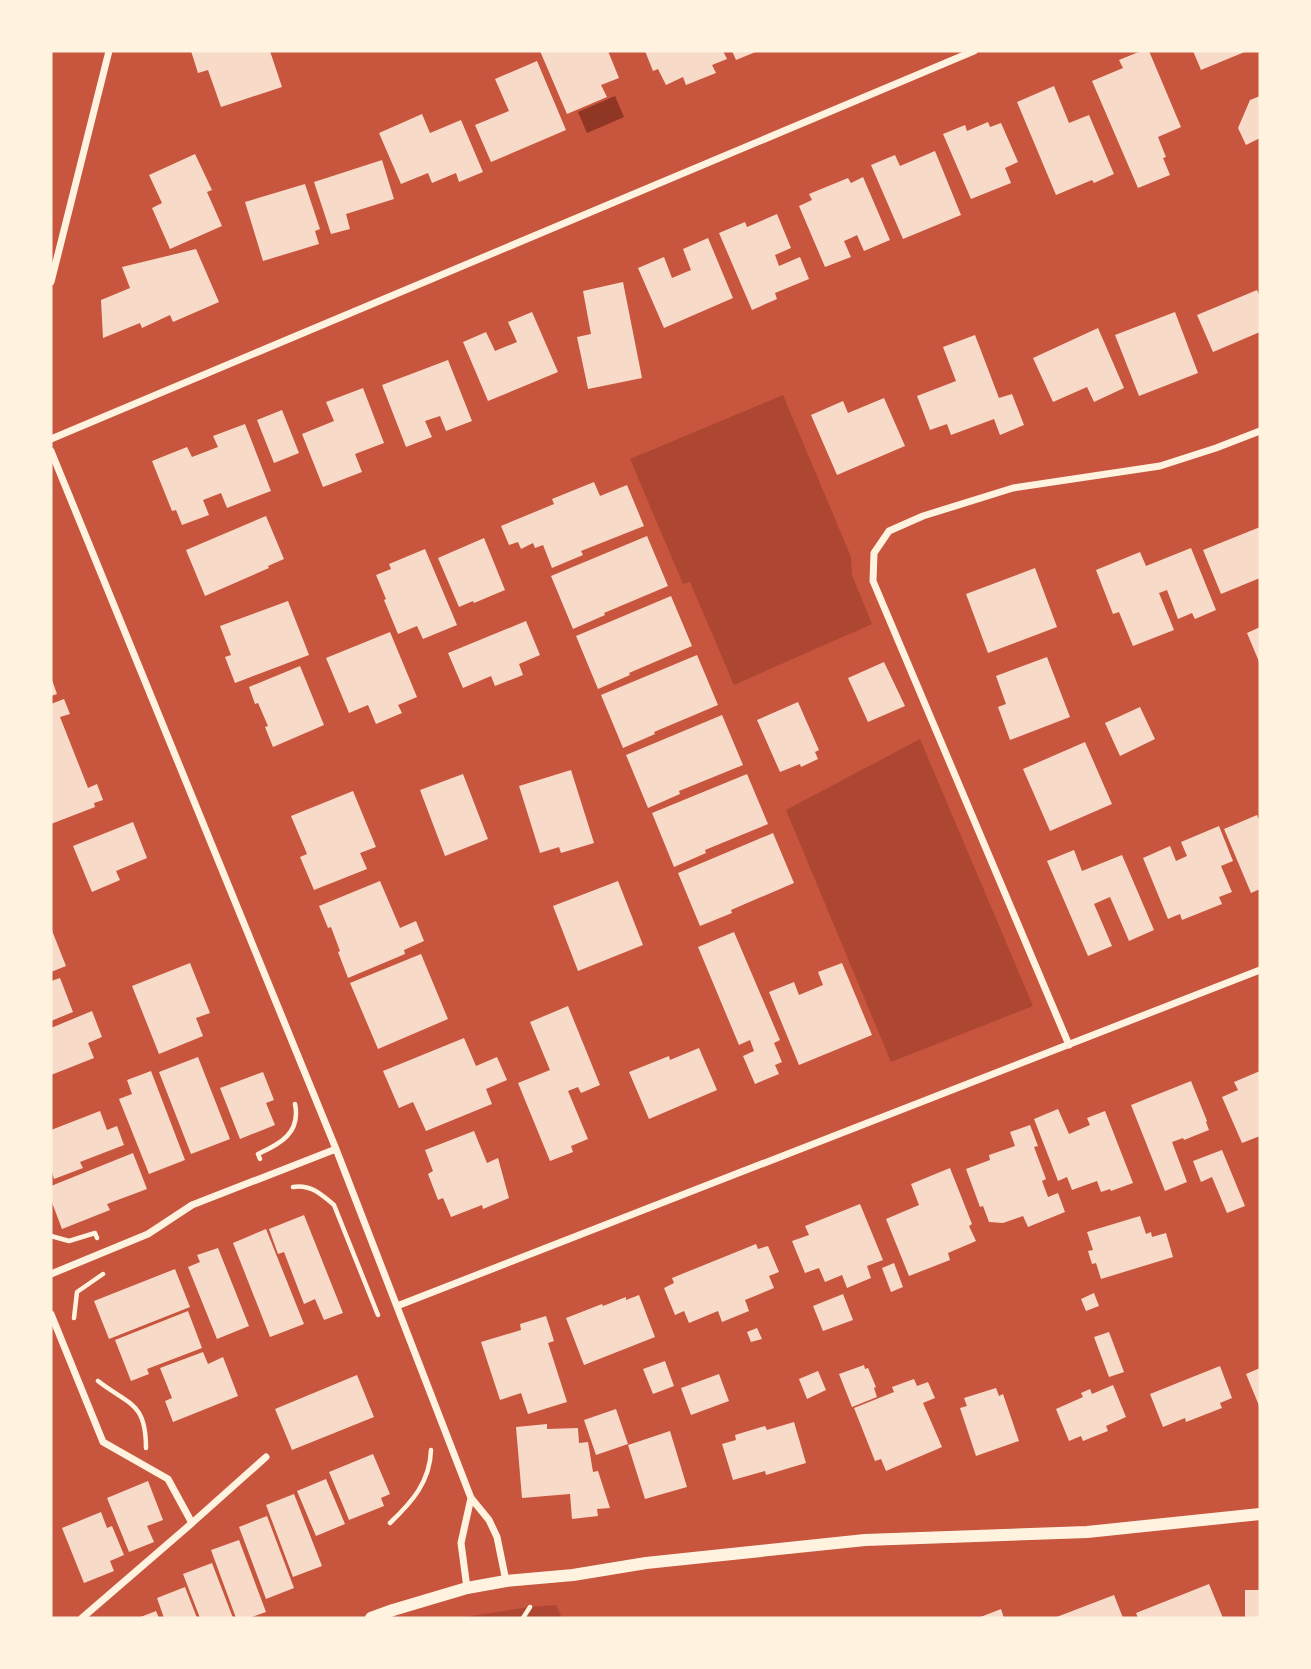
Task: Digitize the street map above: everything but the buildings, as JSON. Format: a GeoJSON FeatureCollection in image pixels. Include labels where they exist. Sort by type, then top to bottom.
{"type":"FeatureCollection","features":[{"type":"Feature","properties":{"kind":"street"},"geometry":{"type":"LineString","coordinates":[[51,282],[109,51]]}},
{"type":"Feature","properties":{"kind":"street"},"geometry":{"type":"LineString","coordinates":[[51,439],[974,51]]}},
{"type":"Feature","properties":{"kind":"street"},"geometry":{"type":"LineString","coordinates":[[1069,1045],[873,581],[874,553],[889,531],[923,516],[1013,488],[1160,466],[1216,449],[1260,431]]}},
{"type":"Feature","properties":{"kind":"street"},"geometry":{"type":"LineString","coordinates":[[51,451],[336,1149],[471,1498],[489,1520],[497,1537],[506,1581]]}},
{"type":"Feature","properties":{"kind":"street"},"geometry":{"type":"LineString","coordinates":[[397,1306],[1260,970]]}},
{"type":"Feature","properties":{"kind":"street"},"geometry":{"type":"LineString","coordinates":[[51,1274],[148,1234],[192,1205],[336,1149]]}},
{"type":"Feature","properties":{"kind":"street"},"geometry":{"type":"LineString","coordinates":[[51,1314],[103,1442],[167,1479],[192,1522]]}},
{"type":"Feature","properties":{"kind":"street"},"geometry":{"type":"LineString","coordinates":[[82,1618],[266,1457]]}},
{"type":"Feature","properties":{"kind":"street"},"geometry":{"type":"LineString","coordinates":[[467,1588],[461,1543],[471,1498]]}},
{"type":"Feature","properties":{"kind":"street"},"geometry":{"type":"LineString","coordinates":[[371,1618],[467,1588],[659,1562],[865,1540],[1087,1532],[1260,1514]]}},
{"type":"Feature","properties":{"kind":"path"},"geometry":{"type":"LineString","coordinates":[[286,1189],[303,1186],[319,1192],[334,1205],[380,1322]]}},
{"type":"Feature","properties":{"kind":"path"},"geometry":{"type":"LineString","coordinates":[[73,1321],[77,1292],[110,1270]]}},
{"type":"Feature","properties":{"kind":"path"},"geometry":{"type":"LineString","coordinates":[[92,1371],[99,1382],[137,1408],[146,1431],[146,1466]]}},
{"type":"Feature","properties":{"kind":"path"},"geometry":{"type":"LineString","coordinates":[[390,1523],[413,1502],[431,1465],[431,1450]]}},
{"type":"Feature","properties":{"kind":"path"},"geometry":{"type":"LineString","coordinates":[[523,1618],[530,1607]]}},
{"type":"Feature","properties":{"kind":"shaded area"},"geometry":{"type":"Polygon","coordinates":[[[615,96],[624,117],[587,133],[578,112],[615,96]]]}},
{"type":"Feature","properties":{"kind":"shaded area"},"geometry":{"type":"Polygon","coordinates":[[[783,395],[851,557],[852,575],[872,624],[734,685],[690,582],[683,584],[630,459],[783,395]]]}},
{"type":"Feature","properties":{"kind":"shaded area"},"geometry":{"type":"Polygon","coordinates":[[[920,739],[1033,1006],[891,1062],[786,810],[920,739]]]}},
{"type":"Feature","properties":{"kind":"shaded area"},"geometry":{"type":"Polygon","coordinates":[[[556,1605],[562,1618],[458,1618],[530,1607],[556,1605]]]}}]}
